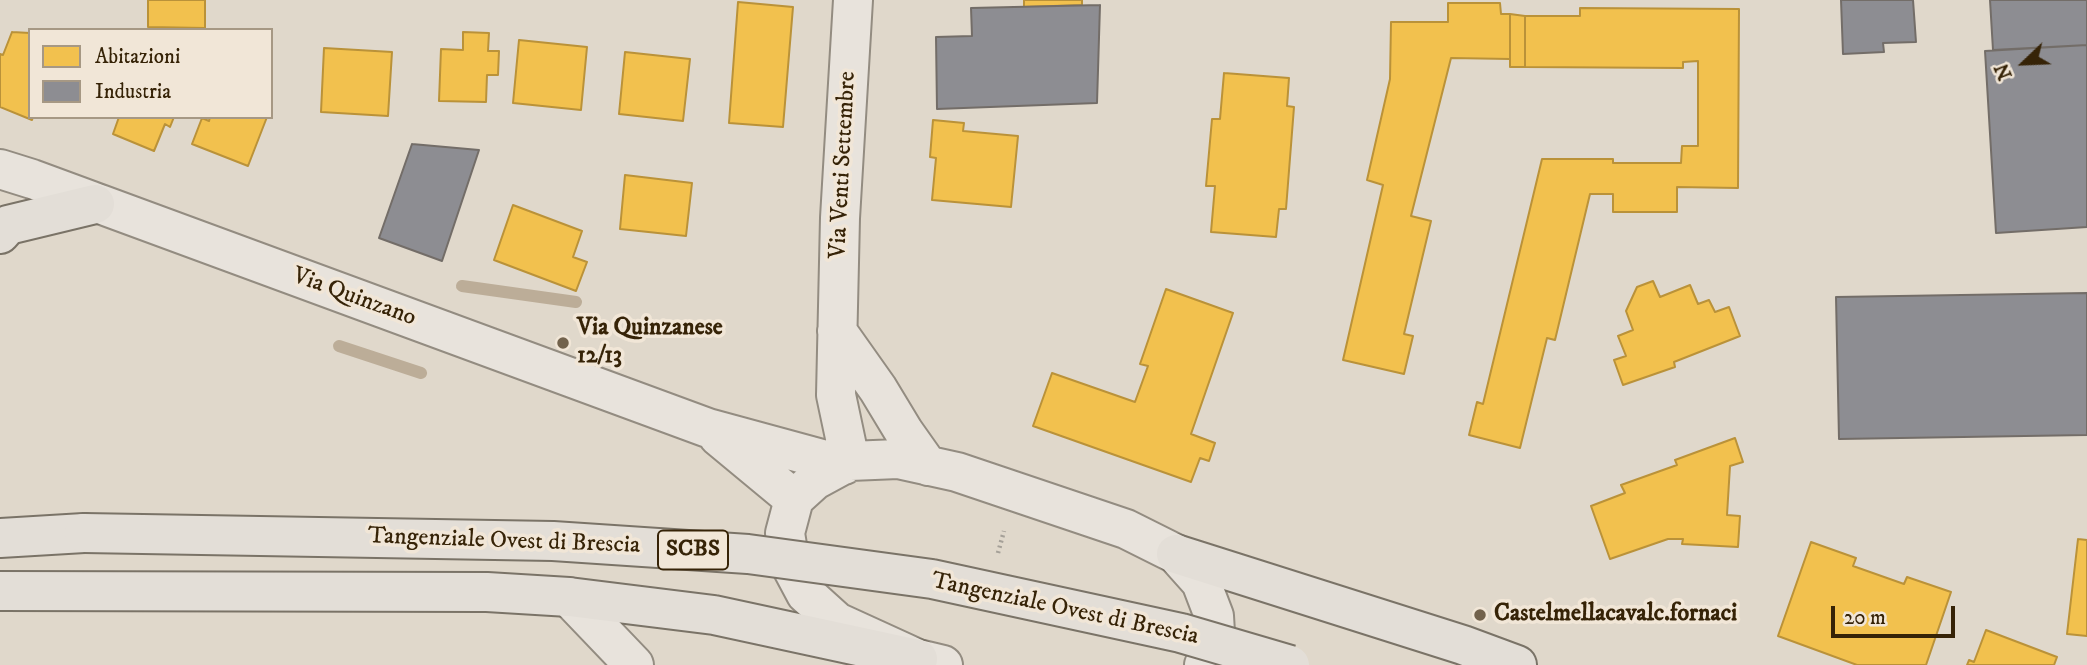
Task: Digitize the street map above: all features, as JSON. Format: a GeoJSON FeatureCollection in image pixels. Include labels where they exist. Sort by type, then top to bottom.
{"type":"FeatureCollection","features":[{"type":"Feature","properties":{"kind":"main road"},"geometry":{"type":"LineString","coordinates":[[0,234],[8,225],[95,204]]}},
{"type":"Feature","properties":{"kind":"main road","name":"Tangenziale Ovest di Brescia"},"geometry":{"type":"LineString","coordinates":[[0,531],[553,541],[748,554],[932,579],[1181,633],[1290,665]]}},
{"type":"Feature","properties":{"kind":"main road","name":"Tangenziale Ovest di Brescia"},"geometry":{"type":"LineString","coordinates":[[0,538],[84,533]]}},
{"type":"Feature","properties":{"kind":"main road"},"geometry":{"type":"LineString","coordinates":[[1177,554],[1463,645],[1517,665]]}},
{"type":"Feature","properties":{"kind":"main road"},"geometry":{"type":"LineString","coordinates":[[0,591],[487,592],[569,597],[714,615],[930,662]]}},
{"type":"Feature","properties":{"kind":"street","name":"Via Venti Settembre"},"geometry":{"type":"LineString","coordinates":[[847,463],[836,395],[840,218],[853,0]]}},
{"type":"Feature","properties":{"kind":"street","name":"Via Quinzano"},"geometry":{"type":"LineString","coordinates":[[0,169],[708,428],[847,463]]}},
{"type":"Feature","properties":{"kind":"street"},"geometry":{"type":"LineString","coordinates":[[837,331],[928,466]]}},
{"type":"Feature","properties":{"kind":"street","name":"Via Quinzano"},"geometry":{"type":"LineString","coordinates":[[708,428],[793,499]]}},
{"type":"Feature","properties":{"kind":"street"},"geometry":{"type":"LineString","coordinates":[[930,662],[837,622],[806,594],[790,564],[785,533],[793,499],[816,480],[847,463],[898,459],[957,472],[1126,529],[1177,554],[1201,582],[1214,616],[1216,649],[1204,665]]}},
{"type":"Feature","properties":{"kind":"street"},"geometry":{"type":"LineString","coordinates":[[569,597],[634,665]]}},
{"type":"Feature","properties":{"kind":"building: Abitazioni"},"geometry":{"type":"Polygon","coordinates":[[[148,0],[205,0],[205,28],[148,27],[148,0]]]}},
{"type":"Feature","properties":{"kind":"building: Abitazioni"},"geometry":{"type":"Polygon","coordinates":[[[1024,0],[1082,0],[1082,5],[1024,7],[1024,0]]]}},
{"type":"Feature","properties":{"kind":"building: Abitazioni"},"geometry":{"type":"Polygon","coordinates":[[[738,2],[793,7],[783,127],[729,123],[738,2]]]}},
{"type":"Feature","properties":{"kind":"building: Abitazioni"},"geometry":{"type":"Polygon","coordinates":[[[1448,3],[1500,3],[1501,14],[1510,14],[1510,59],[1451,58],[1411,216],[1431,221],[1404,334],[1413,336],[1404,374],[1343,360],[1383,185],[1367,180],[1390,79],[1391,22],[1448,22],[1448,3]]]}},
{"type":"Feature","properties":{"kind":"building: Abitazioni"},"geometry":{"type":"Polygon","coordinates":[[[1580,8],[1739,9],[1738,188],[1677,187],[1677,212],[1613,212],[1613,194],[1590,194],[1555,340],[1547,338],[1520,448],[1469,435],[1477,402],[1483,404],[1542,159],[1681,163],[1682,146],[1698,146],[1698,61],[1683,62],[1683,68],[1525,67],[1525,16],[1580,16],[1580,8]]]}},
{"type":"Feature","properties":{"kind":"building: Abitazioni"},"geometry":{"type":"Polygon","coordinates":[[[1510,14],[1525,16],[1525,67],[1510,67],[1510,14]]]}},
{"type":"Feature","properties":{"kind":"building: Abitazioni"},"geometry":{"type":"Polygon","coordinates":[[[12,32],[28,33],[28,118],[0,107],[0,54],[3,55],[12,32]]]}},
{"type":"Feature","properties":{"kind":"building: Abitazioni"},"geometry":{"type":"Polygon","coordinates":[[[463,32],[489,33],[488,51],[499,51],[498,75],[487,75],[486,102],[439,101],[441,49],[463,50],[463,32]]]}},
{"type":"Feature","properties":{"kind":"building: Abitazioni"},"geometry":{"type":"Polygon","coordinates":[[[519,40],[587,47],[581,110],[513,103],[519,40]]]}},
{"type":"Feature","properties":{"kind":"building: Abitazioni"},"geometry":{"type":"Polygon","coordinates":[[[324,48],[392,52],[388,116],[321,112],[324,48]]]}},
{"type":"Feature","properties":{"kind":"building: Abitazioni"},"geometry":{"type":"Polygon","coordinates":[[[625,52],[690,59],[683,121],[619,114],[625,52]]]}},
{"type":"Feature","properties":{"kind":"building: Abitazioni"},"geometry":{"type":"Polygon","coordinates":[[[1224,73],[1289,78],[1287,106],[1294,107],[1286,209],[1279,209],[1276,237],[1211,232],[1215,186],[1206,186],[1212,119],[1220,119],[1224,73]]]}},
{"type":"Feature","properties":{"kind":"building: Abitazioni"},"geometry":{"type":"Polygon","coordinates":[[[118,119],[173,119],[170,127],[165,124],[154,151],[113,134],[118,119]]]}},
{"type":"Feature","properties":{"kind":"building: Abitazioni"},"geometry":{"type":"Polygon","coordinates":[[[202,119],[266,119],[248,166],[192,144],[202,119]]]}},
{"type":"Feature","properties":{"kind":"building: Abitazioni"},"geometry":{"type":"Polygon","coordinates":[[[933,120],[964,123],[963,131],[1018,136],[1011,207],[932,200],[936,158],[930,157],[933,120]]]}},
{"type":"Feature","properties":{"kind":"building: Abitazioni"},"geometry":{"type":"Polygon","coordinates":[[[625,175],[692,183],[686,236],[620,229],[625,175]]]}},
{"type":"Feature","properties":{"kind":"building: Abitazioni"},"geometry":{"type":"Polygon","coordinates":[[[513,205],[582,231],[573,257],[587,262],[576,291],[494,260],[513,205]]]}},
{"type":"Feature","properties":{"kind":"building: Abitazioni"},"geometry":{"type":"Polygon","coordinates":[[[1653,281],[1660,297],[1690,285],[1698,304],[1709,300],[1715,312],[1729,307],[1740,336],[1674,362],[1675,367],[1623,385],[1614,360],[1626,356],[1618,336],[1633,330],[1626,311],[1637,287],[1653,281]]]}},
{"type":"Feature","properties":{"kind":"building: Abitazioni"},"geometry":{"type":"Polygon","coordinates":[[[1166,289],[1233,313],[1191,434],[1215,443],[1209,461],[1200,458],[1191,482],[1033,426],[1052,373],[1135,402],[1148,366],[1140,364],[1166,289]]]}},
{"type":"Feature","properties":{"kind":"building: Abitazioni"},"geometry":{"type":"Polygon","coordinates":[[[1735,438],[1743,462],[1730,466],[1727,515],[1740,516],[1738,547],[1682,544],[1683,539],[1668,539],[1610,559],[1591,506],[1625,493],[1621,485],[1677,465],[1675,460],[1735,438]]]}},
{"type":"Feature","properties":{"kind":"building: Abitazioni"},"geometry":{"type":"Polygon","coordinates":[[[2078,539],[2087,540],[2087,636],[2067,634],[2078,539]]]}},
{"type":"Feature","properties":{"kind":"building: Abitazioni"},"geometry":{"type":"Polygon","coordinates":[[[1811,542],[1856,558],[1853,566],[1904,584],[1907,577],[1951,592],[1926,665],[1857,665],[1778,636],[1811,542]]]}},
{"type":"Feature","properties":{"kind":"building: Abitazioni"},"geometry":{"type":"Polygon","coordinates":[[[1986,630],[2057,657],[2054,665],[1967,665],[1969,660],[1974,662],[1986,630]]]}},
{"type":"Feature","properties":{"kind":"building: Industria"},"geometry":{"type":"Polygon","coordinates":[[[1841,0],[1913,0],[1916,42],[1883,43],[1884,52],[1843,54],[1841,0]]]}},
{"type":"Feature","properties":{"kind":"building: Industria"},"geometry":{"type":"Polygon","coordinates":[[[1990,0],[2087,0],[2087,45],[1993,50],[1990,0]]]}},
{"type":"Feature","properties":{"kind":"building: Industria"},"geometry":{"type":"Polygon","coordinates":[[[1100,5],[1097,103],[937,109],[936,37],[972,36],[971,8],[1100,5]]]}},
{"type":"Feature","properties":{"kind":"building: Industria"},"geometry":{"type":"Polygon","coordinates":[[[2087,45],[2087,227],[1996,233],[1985,51],[2087,45]]]}},
{"type":"Feature","properties":{"kind":"building: Industria"},"geometry":{"type":"Polygon","coordinates":[[[412,144],[479,150],[442,261],[379,238],[412,144]]]}},
{"type":"Feature","properties":{"kind":"building: Industria"},"geometry":{"type":"Polygon","coordinates":[[[2087,293],[2087,435],[1839,439],[1836,297],[2087,293]]]}},
{"type":"Feature","properties":{"kind":"waterway"},"geometry":{"type":"LineString","coordinates":[[462,286],[576,302]]}},
{"type":"Feature","properties":{"kind":"waterway"},"geometry":{"type":"LineString","coordinates":[[339,346],[421,373]]}},
{"type":"Feature","properties":{"kind":"place","name":"Via Quinzanese 12/13"},"geometry":{"type":"Point","coordinates":[563,343]}},
{"type":"Feature","properties":{"kind":"place","name":"Castelmellacavalc.fornaci"},"geometry":{"type":"Point","coordinates":[1480,615]}}]}
